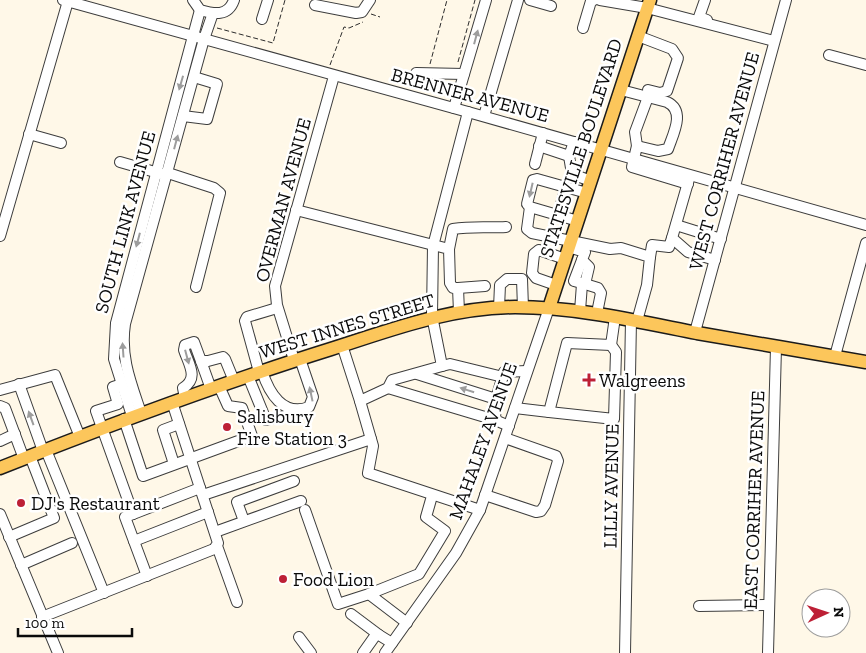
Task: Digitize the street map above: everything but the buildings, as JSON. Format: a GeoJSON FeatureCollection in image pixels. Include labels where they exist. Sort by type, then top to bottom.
{"type":"FeatureCollection","features":[{"type":"Feature","properties":{"kind":"main road","name":"STATESVILLE BOULEVARD"},"geometry":{"type":"LineString","coordinates":[[548,308],[649,4]]}},
{"type":"Feature","properties":{"kind":"main road","name":"WEST INNES STREET"},"geometry":{"type":"LineString","coordinates":[[0,468],[132,416],[297,359],[432,316],[459,312],[499,308],[548,308],[597,313],[776,348],[866,362]]}},
{"type":"Feature","properties":{"kind":"street"},"geometry":{"type":"LineString","coordinates":[[193,0],[200,10],[199,38]]}},
{"type":"Feature","properties":{"kind":"street"},"geometry":{"type":"LineString","coordinates":[[200,10],[218,14],[226,11],[234,0]]}},
{"type":"Feature","properties":{"kind":"street"},"geometry":{"type":"LineString","coordinates":[[262,19],[268,0]]}},
{"type":"Feature","properties":{"kind":"street"},"geometry":{"type":"LineString","coordinates":[[315,5],[356,13],[363,11],[370,0]]}},
{"type":"Feature","properties":{"kind":"street"},"geometry":{"type":"LineString","coordinates":[[454,108],[459,74],[486,0]]}},
{"type":"Feature","properties":{"kind":"street"},"geometry":{"type":"LineString","coordinates":[[484,116],[518,0]]}},
{"type":"Feature","properties":{"kind":"street"},"geometry":{"type":"LineString","coordinates":[[530,0],[552,6]]}},
{"type":"Feature","properties":{"kind":"street"},"geometry":{"type":"LineString","coordinates":[[583,28],[594,0]]}},
{"type":"Feature","properties":{"kind":"street"},"geometry":{"type":"LineString","coordinates":[[600,0],[649,4],[774,41]]}},
{"type":"Feature","properties":{"kind":"street"},"geometry":{"type":"LineString","coordinates":[[705,0],[699,17],[720,26]]}},
{"type":"Feature","properties":{"kind":"street","name":"WEST CORRIHER AVENUE"},"geometry":{"type":"LineString","coordinates":[[695,332],[786,0]]}},
{"type":"Feature","properties":{"kind":"street"},"geometry":{"type":"LineString","coordinates":[[0,236],[66,1]]}},
{"type":"Feature","properties":{"kind":"street","name":"BRENNER AVENUE"},"geometry":{"type":"LineString","coordinates":[[66,1],[332,72],[633,159],[689,180],[736,188],[866,225]]}},
{"type":"Feature","properties":{"kind":"street"},"geometry":{"type":"LineString","coordinates":[[199,38],[213,14]]}},
{"type":"Feature","properties":{"kind":"street"},"geometry":{"type":"LineString","coordinates":[[622,86],[663,93],[669,88],[678,63],[672,49],[638,36]]}},
{"type":"Feature","properties":{"kind":"street","name":"SOUTH LINK AVENUE"},"geometry":{"type":"LineString","coordinates":[[132,416],[123,339],[125,324],[194,77],[199,38]]}},
{"type":"Feature","properties":{"kind":"street","name":"SOUTH LINK AVENUE"},"geometry":{"type":"LineString","coordinates":[[132,416],[113,349],[116,323],[156,172],[199,38]]}},
{"type":"Feature","properties":{"kind":"street"},"geometry":{"type":"LineString","coordinates":[[829,55],[866,65]]}},
{"type":"Feature","properties":{"kind":"street","name":"OVERMAN AVENUE"},"geometry":{"type":"LineString","coordinates":[[257,373],[266,420],[290,415],[295,410],[309,407],[313,400],[277,308],[275,286],[332,72]]}},
{"type":"Feature","properties":{"kind":"street"},"geometry":{"type":"LineString","coordinates":[[416,73],[459,74]]}},
{"type":"Feature","properties":{"kind":"street"},"geometry":{"type":"LineString","coordinates":[[183,116],[207,120],[217,84],[194,77]]}},
{"type":"Feature","properties":{"kind":"street"},"geometry":{"type":"LineString","coordinates":[[622,86],[674,106],[677,113],[677,124],[666,151],[638,146]]}},
{"type":"Feature","properties":{"kind":"street"},"geometry":{"type":"LineString","coordinates":[[633,159],[638,146],[635,132],[648,97]]}},
{"type":"Feature","properties":{"kind":"street"},"geometry":{"type":"LineString","coordinates":[[442,366],[432,316],[433,246],[468,112]]}},
{"type":"Feature","properties":{"kind":"street"},"geometry":{"type":"LineString","coordinates":[[535,164],[543,133]]}},
{"type":"Feature","properties":{"kind":"street"},"geometry":{"type":"LineString","coordinates":[[29,134],[61,143]]}},
{"type":"Feature","properties":{"kind":"street"},"geometry":{"type":"LineString","coordinates":[[574,142],[569,156],[572,174],[589,187]]}},
{"type":"Feature","properties":{"kind":"street"},"geometry":{"type":"LineString","coordinates":[[540,146],[569,156]]}},
{"type":"Feature","properties":{"kind":"street"},"geometry":{"type":"LineString","coordinates":[[120,162],[214,188],[220,193],[196,287]]}},
{"type":"Feature","properties":{"kind":"street"},"geometry":{"type":"LineString","coordinates":[[589,187],[566,187],[536,179],[533,180],[528,204],[530,208],[527,229],[567,253],[580,280],[598,288],[601,293],[597,313]]}},
{"type":"Feature","properties":{"kind":"street"},"geometry":{"type":"LineString","coordinates":[[567,253],[621,248],[650,257],[652,245],[668,247],[689,180]]}},
{"type":"Feature","properties":{"kind":"street"},"geometry":{"type":"LineString","coordinates":[[558,215],[566,187]]}},
{"type":"Feature","properties":{"kind":"street"},"geometry":{"type":"LineString","coordinates":[[530,208],[578,220]]}},
{"type":"Feature","properties":{"kind":"street"},"geometry":{"type":"LineString","coordinates":[[296,210],[433,246],[449,248]]}},
{"type":"Feature","properties":{"kind":"street"},"geometry":{"type":"LineString","coordinates":[[676,225],[722,239]]}},
{"type":"Feature","properties":{"kind":"street"},"geometry":{"type":"LineString","coordinates":[[485,286],[453,288],[450,283],[449,248],[454,229],[474,226],[481,228],[506,227]]}},
{"type":"Feature","properties":{"kind":"street"},"geometry":{"type":"LineString","coordinates":[[672,238],[688,252],[715,260]]}},
{"type":"Feature","properties":{"kind":"street"},"geometry":{"type":"LineString","coordinates":[[835,356],[866,243]]}},
{"type":"Feature","properties":{"kind":"street"},"geometry":{"type":"LineString","coordinates":[[536,278],[532,273],[534,254],[538,250],[567,253],[585,252],[582,260],[580,280],[580,311]]}},
{"type":"Feature","properties":{"kind":"street","name":"LILLY AVENUE"},"geometry":{"type":"LineString","coordinates":[[625,653],[634,320],[647,285],[650,257]]}},
{"type":"Feature","properties":{"kind":"street"},"geometry":{"type":"LineString","coordinates":[[499,308],[500,285],[507,279],[536,278],[573,285],[580,280],[589,267],[582,260]]}},
{"type":"Feature","properties":{"kind":"street"},"geometry":{"type":"LineString","coordinates":[[522,279],[523,308]]}},
{"type":"Feature","properties":{"kind":"street"},"geometry":{"type":"LineString","coordinates":[[458,288],[459,312]]}},
{"type":"Feature","properties":{"kind":"street"},"geometry":{"type":"LineString","coordinates":[[581,296],[600,298]]}},
{"type":"Feature","properties":{"kind":"street"},"geometry":{"type":"LineString","coordinates":[[277,308],[247,317],[245,321],[257,373],[271,395],[295,410]]}},
{"type":"Feature","properties":{"kind":"street","name":"MAHALEY AVENUE"},"geometry":{"type":"LineString","coordinates":[[385,653],[467,535],[480,510],[548,308]]}},
{"type":"Feature","properties":{"kind":"street"},"geometry":{"type":"LineString","coordinates":[[515,408],[614,419],[616,352],[611,345],[615,317]]}},
{"type":"Feature","properties":{"kind":"street"},"geometry":{"type":"LineString","coordinates":[[132,416],[143,476],[252,436],[242,408],[228,406],[215,387],[194,342],[185,345],[184,350],[193,378],[191,383],[183,388],[185,398]]}},
{"type":"Feature","properties":{"kind":"street"},"geometry":{"type":"LineString","coordinates":[[549,412],[567,343],[611,345]]}},
{"type":"Feature","properties":{"kind":"street"},"geometry":{"type":"LineString","coordinates":[[342,345],[373,446],[368,473],[432,496],[480,510]]}},
{"type":"Feature","properties":{"kind":"street","name":"EAST CORRIHER AVENUE"},"geometry":{"type":"LineString","coordinates":[[768,653],[776,348]]}},
{"type":"Feature","properties":{"kind":"street"},"geometry":{"type":"LineString","coordinates":[[202,361],[225,358],[234,381]]}},
{"type":"Feature","properties":{"kind":"street"},"geometry":{"type":"LineString","coordinates":[[360,401],[388,388],[392,380],[450,364],[503,377]]}},
{"type":"Feature","properties":{"kind":"street"},"geometry":{"type":"LineString","coordinates":[[495,420],[496,399],[504,372],[527,371]]}},
{"type":"Feature","properties":{"kind":"street"},"geometry":{"type":"LineString","coordinates":[[417,374],[496,399]]}},
{"type":"Feature","properties":{"kind":"street"},"geometry":{"type":"LineString","coordinates":[[0,390],[54,375],[80,437]]}},
{"type":"Feature","properties":{"kind":"street"},"geometry":{"type":"LineString","coordinates":[[19,384],[104,593]]}},
{"type":"Feature","properties":{"kind":"street"},"geometry":{"type":"LineString","coordinates":[[122,384],[113,387],[118,404],[96,411],[133,514]]}},
{"type":"Feature","properties":{"kind":"street"},"geometry":{"type":"LineString","coordinates":[[388,388],[495,420],[508,426]]}},
{"type":"Feature","properties":{"kind":"street"},"geometry":{"type":"LineString","coordinates":[[172,402],[237,602]]}},
{"type":"Feature","properties":{"kind":"street"},"geometry":{"type":"LineString","coordinates":[[2,407],[54,518],[5,532]]}},
{"type":"Feature","properties":{"kind":"street"},"geometry":{"type":"LineString","coordinates":[[174,464],[163,430],[179,424]]}},
{"type":"Feature","properties":{"kind":"street"},"geometry":{"type":"LineString","coordinates":[[0,441],[15,434]]}},
{"type":"Feature","properties":{"kind":"street"},"geometry":{"type":"LineString","coordinates":[[485,494],[536,512],[541,511],[545,505],[558,461],[556,456],[505,438]]}},
{"type":"Feature","properties":{"kind":"street"},"geometry":{"type":"LineString","coordinates":[[147,576],[125,517],[371,439]]}},
{"type":"Feature","properties":{"kind":"street"},"geometry":{"type":"LineString","coordinates":[[244,521],[237,502],[294,481]]}},
{"type":"Feature","properties":{"kind":"street"},"geometry":{"type":"LineString","coordinates":[[215,532],[244,521],[303,506],[338,604],[419,574],[445,531],[426,517],[432,496]]}},
{"type":"Feature","properties":{"kind":"street"},"geometry":{"type":"LineString","coordinates":[[134,541],[208,512]]}},
{"type":"Feature","properties":{"kind":"street"},"geometry":{"type":"LineString","coordinates":[[0,514],[5,532],[58,653]]}},
{"type":"Feature","properties":{"kind":"street"},"geometry":{"type":"LineString","coordinates":[[21,565],[72,543]]}},
{"type":"Feature","properties":{"kind":"street"},"geometry":{"type":"LineString","coordinates":[[42,617],[214,549],[218,544]]}},
{"type":"Feature","properties":{"kind":"street"},"geometry":{"type":"LineString","coordinates":[[369,594],[406,622]]}},
{"type":"Feature","properties":{"kind":"street"},"geometry":{"type":"LineString","coordinates":[[699,606],[769,605]]}},
{"type":"Feature","properties":{"kind":"street"},"geometry":{"type":"LineString","coordinates":[[351,614],[378,635],[392,643]]}},
{"type":"Feature","properties":{"kind":"street"},"geometry":{"type":"LineString","coordinates":[[363,653],[375,636],[378,635]]}},
{"type":"Feature","properties":{"kind":"street"},"geometry":{"type":"LineString","coordinates":[[298,637],[311,653]]}},
{"type":"Feature","properties":{"kind":"path"},"geometry":{"type":"LineString","coordinates":[[216,28],[272,43],[285,0]]}},
{"type":"Feature","properties":{"kind":"path"},"geometry":{"type":"LineString","coordinates":[[424,87],[447,0]]}},
{"type":"Feature","properties":{"kind":"path"},"geometry":{"type":"LineString","coordinates":[[459,74],[475,0]]}},
{"type":"Feature","properties":{"kind":"path"},"geometry":{"type":"LineString","coordinates":[[332,72],[344,27],[349,28],[365,21]]}},
{"type":"Feature","properties":{"kind":"place","name":"Walgreens"},"geometry":{"type":"Point","coordinates":[589,380]}},
{"type":"Feature","properties":{"kind":"place","name":"Salisbury Fire Station 3"},"geometry":{"type":"Point","coordinates":[227,427]}},
{"type":"Feature","properties":{"kind":"place","name":"DJ's Restaurant"},"geometry":{"type":"Point","coordinates":[21,503]}},
{"type":"Feature","properties":{"kind":"place","name":"Food Lion"},"geometry":{"type":"Point","coordinates":[283,579]}}]}
